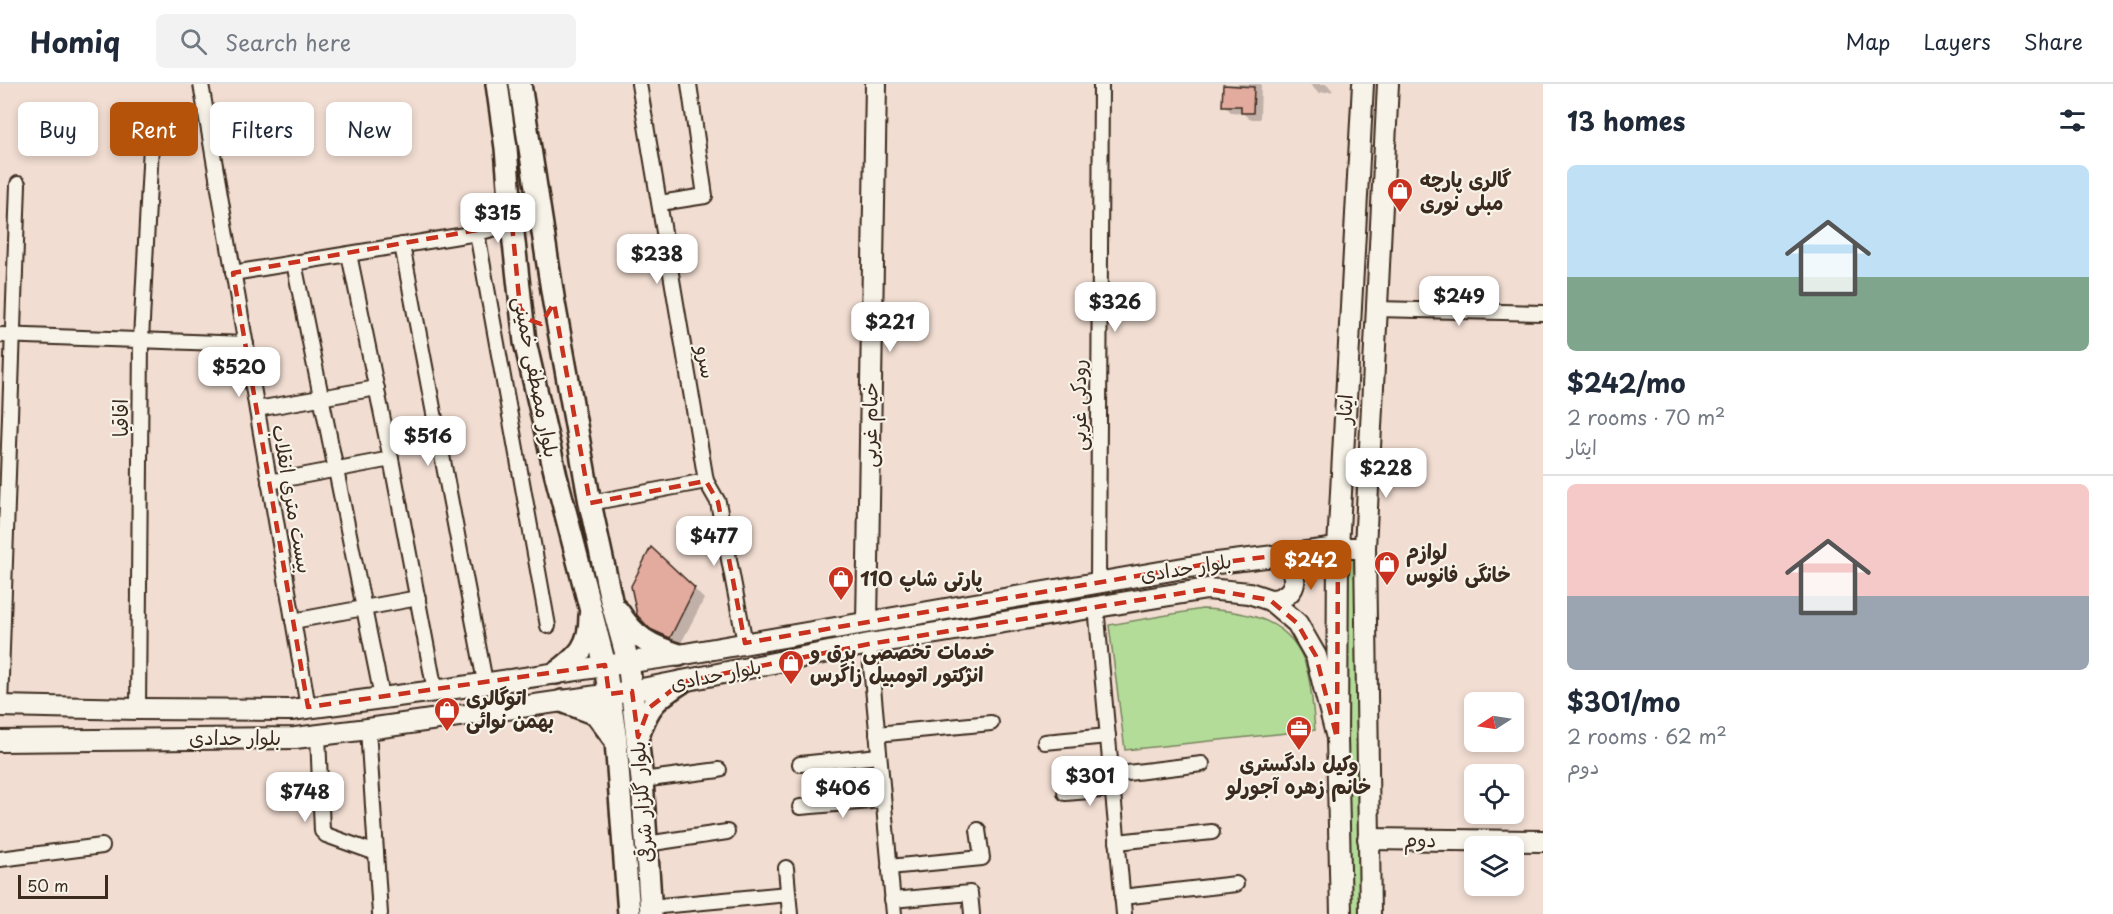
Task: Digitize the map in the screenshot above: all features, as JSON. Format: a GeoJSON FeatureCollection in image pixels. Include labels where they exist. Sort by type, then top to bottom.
{"type":"FeatureCollection","features":[{"type":"Feature","properties":{"kind":"main road","name":"بلوار مصطفی خمینی"},"geometry":{"type":"LineString","coordinates":[[497,84],[506,148],[520,308],[533,380],[605,664]]}},
{"type":"Feature","properties":{"kind":"main road","name":"بلوار مصطفی خمینی"},"geometry":{"type":"LineString","coordinates":[[520,84],[554,303],[590,503],[611,600],[628,661]]}},
{"type":"Feature","properties":{"kind":"main road","name":"خیام غربی"},"geometry":{"type":"LineString","coordinates":[[867,622],[876,84]]}},
{"type":"Feature","properties":{"kind":"main road","name":"ایثار"},"geometry":{"type":"LineString","coordinates":[[1341,914],[1337,738],[1338,548],[1363,84]]}},
{"type":"Feature","properties":{"kind":"main road","name":"ایثار"},"geometry":{"type":"LineString","coordinates":[[1370,914],[1365,548],[1388,84]]}},
{"type":"Feature","properties":{"kind":"main road"},"geometry":{"type":"LineString","coordinates":[[520,308],[530,320],[538,323],[543,322],[549,316],[554,303]]}},
{"type":"Feature","properties":{"kind":"main road"},"geometry":{"type":"LineString","coordinates":[[533,380],[538,364],[546,357],[557,358],[566,372]]}},
{"type":"Feature","properties":{"kind":"main road","name":"بلوار حدادی"},"geometry":{"type":"LineString","coordinates":[[0,706],[291,710],[679,655],[1201,565],[1338,548],[1365,548]]}},
{"type":"Feature","properties":{"kind":"main road"},"geometry":{"type":"LineString","coordinates":[[1270,600],[1279,600],[1286,596],[1292,589],[1294,581],[1293,572],[1280,555]]}},
{"type":"Feature","properties":{"kind":"main road","name":"بلوار حدادی"},"geometry":{"type":"LineString","coordinates":[[0,741],[295,738],[368,729],[632,691],[869,644],[1208,588],[1249,593],[1270,600],[1297,624],[1316,656],[1337,738]]}},
{"type":"Feature","properties":{"kind":"main road"},"geometry":{"type":"LineString","coordinates":[[611,600],[635,634],[660,649],[679,655]]}},
{"type":"Feature","properties":{"kind":"main road"},"geometry":{"type":"LineString","coordinates":[[556,673],[574,660],[585,645],[590,627],[590,604]]}},
{"type":"Feature","properties":{"kind":"main road","name":"بلوار گلزار شرقی"},"geometry":{"type":"LineString","coordinates":[[628,661],[642,780],[650,910]]}},
{"type":"Feature","properties":{"kind":"main road","name":"بلوار گلزار شرقی"},"geometry":{"type":"LineString","coordinates":[[605,664],[616,741],[629,914]]}},
{"type":"Feature","properties":{"kind":"main road"},"geometry":{"type":"LineString","coordinates":[[638,737],[649,708],[659,697],[682,682]]}},
{"type":"Feature","properties":{"kind":"main road"},"geometry":{"type":"LineString","coordinates":[[562,701],[596,714],[616,741]]}},
{"type":"Feature","properties":{"kind":"main road"},"geometry":{"type":"LineString","coordinates":[[48,708],[49,740]]}},
{"type":"Feature","properties":{"kind":"main road","name":"دوم"},"geometry":{"type":"LineString","coordinates":[[1368,839],[1543,841]]}},
{"type":"Feature","properties":{"kind":"street","name":"بیست متری انقلاب"},"geometry":{"type":"LineString","coordinates":[[201,84],[308,707]]}},
{"type":"Feature","properties":{"kind":"street","name":"سرو"},"geometry":{"type":"LineString","coordinates":[[639,84],[706,481],[718,502],[745,643]]}},
{"type":"Feature","properties":{"kind":"street"},"geometry":{"type":"LineString","coordinates":[[660,203],[705,196],[690,84]]}},
{"type":"Feature","properties":{"kind":"street","name":"رودکی غربی"},"geometry":{"type":"LineString","coordinates":[[1098,582],[1101,84]]}},
{"type":"Feature","properties":{"kind":"street","name":"اقاقیا"},"geometry":{"type":"LineString","coordinates":[[138,709],[141,340],[150,156]]}},
{"type":"Feature","properties":{"kind":"street"},"geometry":{"type":"LineString","coordinates":[[0,706],[7,335],[18,184]]}},
{"type":"Feature","properties":{"kind":"street"},"geometry":{"type":"LineString","coordinates":[[233,273],[477,233],[512,224]]}},
{"type":"Feature","properties":{"kind":"street"},"geometry":{"type":"LineString","coordinates":[[477,233],[548,626]]}},
{"type":"Feature","properties":{"kind":"street"},"geometry":{"type":"LineString","coordinates":[[402,245],[485,682]]}},
{"type":"Feature","properties":{"kind":"street"},"geometry":{"type":"LineString","coordinates":[[349,254],[392,459],[435,691]]}},
{"type":"Feature","properties":{"kind":"street"},"geometry":{"type":"LineString","coordinates":[[294,263],[382,697]]}},
{"type":"Feature","properties":{"kind":"street"},"geometry":{"type":"LineString","coordinates":[[1376,309],[1543,313]]}},
{"type":"Feature","properties":{"kind":"street"},"geometry":{"type":"LineString","coordinates":[[7,335],[246,344]]}},
{"type":"Feature","properties":{"kind":"street"},"geometry":{"type":"LineString","coordinates":[[257,409],[377,388]]}},
{"type":"Feature","properties":{"kind":"street"},"geometry":{"type":"LineString","coordinates":[[269,482],[392,459]]}},
{"type":"Feature","properties":{"kind":"street"},"geometry":{"type":"LineString","coordinates":[[590,503],[706,481]]}},
{"type":"Feature","properties":{"kind":"street"},"geometry":{"type":"LineString","coordinates":[[293,621],[418,598]]}},
{"type":"Feature","properties":{"kind":"street"},"geometry":{"type":"LineString","coordinates":[[1096,606],[1124,914]]}},
{"type":"Feature","properties":{"kind":"street"},"geometry":{"type":"LineString","coordinates":[[869,644],[893,907],[970,892],[972,914]]}},
{"type":"Feature","properties":{"kind":"street"},"geometry":{"type":"LineString","coordinates":[[877,734],[991,723]]}},
{"type":"Feature","properties":{"kind":"street"},"geometry":{"type":"LineString","coordinates":[[368,729],[381,914]]}},
{"type":"Feature","properties":{"kind":"street"},"geometry":{"type":"LineString","coordinates":[[318,735],[322,831],[326,835],[376,853]]}},
{"type":"Feature","properties":{"kind":"street"},"geometry":{"type":"LineString","coordinates":[[1044,742],[1108,736]]}},
{"type":"Feature","properties":{"kind":"street"},"geometry":{"type":"LineString","coordinates":[[800,764],[879,756]]}},
{"type":"Feature","properties":{"kind":"street"},"geometry":{"type":"LineString","coordinates":[[1065,793],[1202,764]]}},
{"type":"Feature","properties":{"kind":"street"},"geometry":{"type":"LineString","coordinates":[[642,780],[719,770]]}},
{"type":"Feature","properties":{"kind":"street"},"geometry":{"type":"LineString","coordinates":[[800,807],[883,800]]}},
{"type":"Feature","properties":{"kind":"street"},"geometry":{"type":"LineString","coordinates":[[889,867],[982,858],[978,830]]}},
{"type":"Feature","properties":{"kind":"street"},"geometry":{"type":"LineString","coordinates":[[646,844],[727,832]]}},
{"type":"Feature","properties":{"kind":"street"},"geometry":{"type":"LineString","coordinates":[[1117,842],[1212,832]]}},
{"type":"Feature","properties":{"kind":"street"},"geometry":{"type":"LineString","coordinates":[[0,859],[102,846]]}},
{"type":"Feature","properties":{"kind":"street"},"geometry":{"type":"LineString","coordinates":[[786,868],[790,914]]}},
{"type":"Feature","properties":{"kind":"street"},"geometry":{"type":"LineString","coordinates":[[1122,897],[1236,884]]}},
{"type":"Feature","properties":{"kind":"street"},"geometry":{"type":"LineString","coordinates":[[650,910],[788,894]]}},
{"type":"Feature","properties":{"kind":"highlighted area"},"geometry":{"type":"Polygon","coordinates":[[[512,224],[520,308],[530,320],[541,324],[554,303],[590,503],[706,481],[718,502],[745,643],[1201,565],[1338,548],[1337,738],[1316,656],[1297,623],[1270,600],[1207,589],[869,644],[682,682],[649,708],[638,737],[632,691],[609,694],[605,665],[308,707],[233,273],[512,224]]]}},
{"type":"Feature","properties":{"kind":"green space"},"geometry":{"type":"Polygon","coordinates":[[[1342,554],[1357,555],[1364,914],[1347,914],[1342,554]]]}},
{"type":"Feature","properties":{"kind":"green space"},"geometry":{"type":"Polygon","coordinates":[[[1202,609],[1252,616],[1280,629],[1291,639],[1301,653],[1307,670],[1315,730],[1125,750],[1109,625],[1202,609]]]}},
{"type":"Feature","properties":{"kind":"building"},"geometry":{"type":"Polygon","coordinates":[[[1223,85],[1254,87],[1253,113],[1241,113],[1241,106],[1222,106],[1223,85]]]}},
{"type":"Feature","properties":{"kind":"building"},"geometry":{"type":"Polygon","coordinates":[[[651,547],[695,588],[670,638],[650,629],[637,615],[631,586],[651,547]]]}},
{"type":"Feature","properties":{"kind":"place","name":"گالری پارچه مبلی نوری"},"geometry":{"type":"Point","coordinates":[1400,214]}},
{"type":"Feature","properties":{"kind":"place","name":"لوازم خانگی فانوس"},"geometry":{"type":"Point","coordinates":[1387,587]}},
{"type":"Feature","properties":{"kind":"place","name":"پارتی شاپ 110"},"geometry":{"type":"Point","coordinates":[841,602]}},
{"type":"Feature","properties":{"kind":"place","name":"خدمات تخصصی برق و انژکتور اتومبیل زاگرس"},"geometry":{"type":"Point","coordinates":[791,686]}},
{"type":"Feature","properties":{"kind":"place","name":"اتوگالری بهمن نوائی"},"geometry":{"type":"Point","coordinates":[447,733]}},
{"type":"Feature","properties":{"kind":"place","name":"وکیل دادگستری خانم زهره آجورلو"},"geometry":{"type":"Point","coordinates":[1299,752]}}]}
